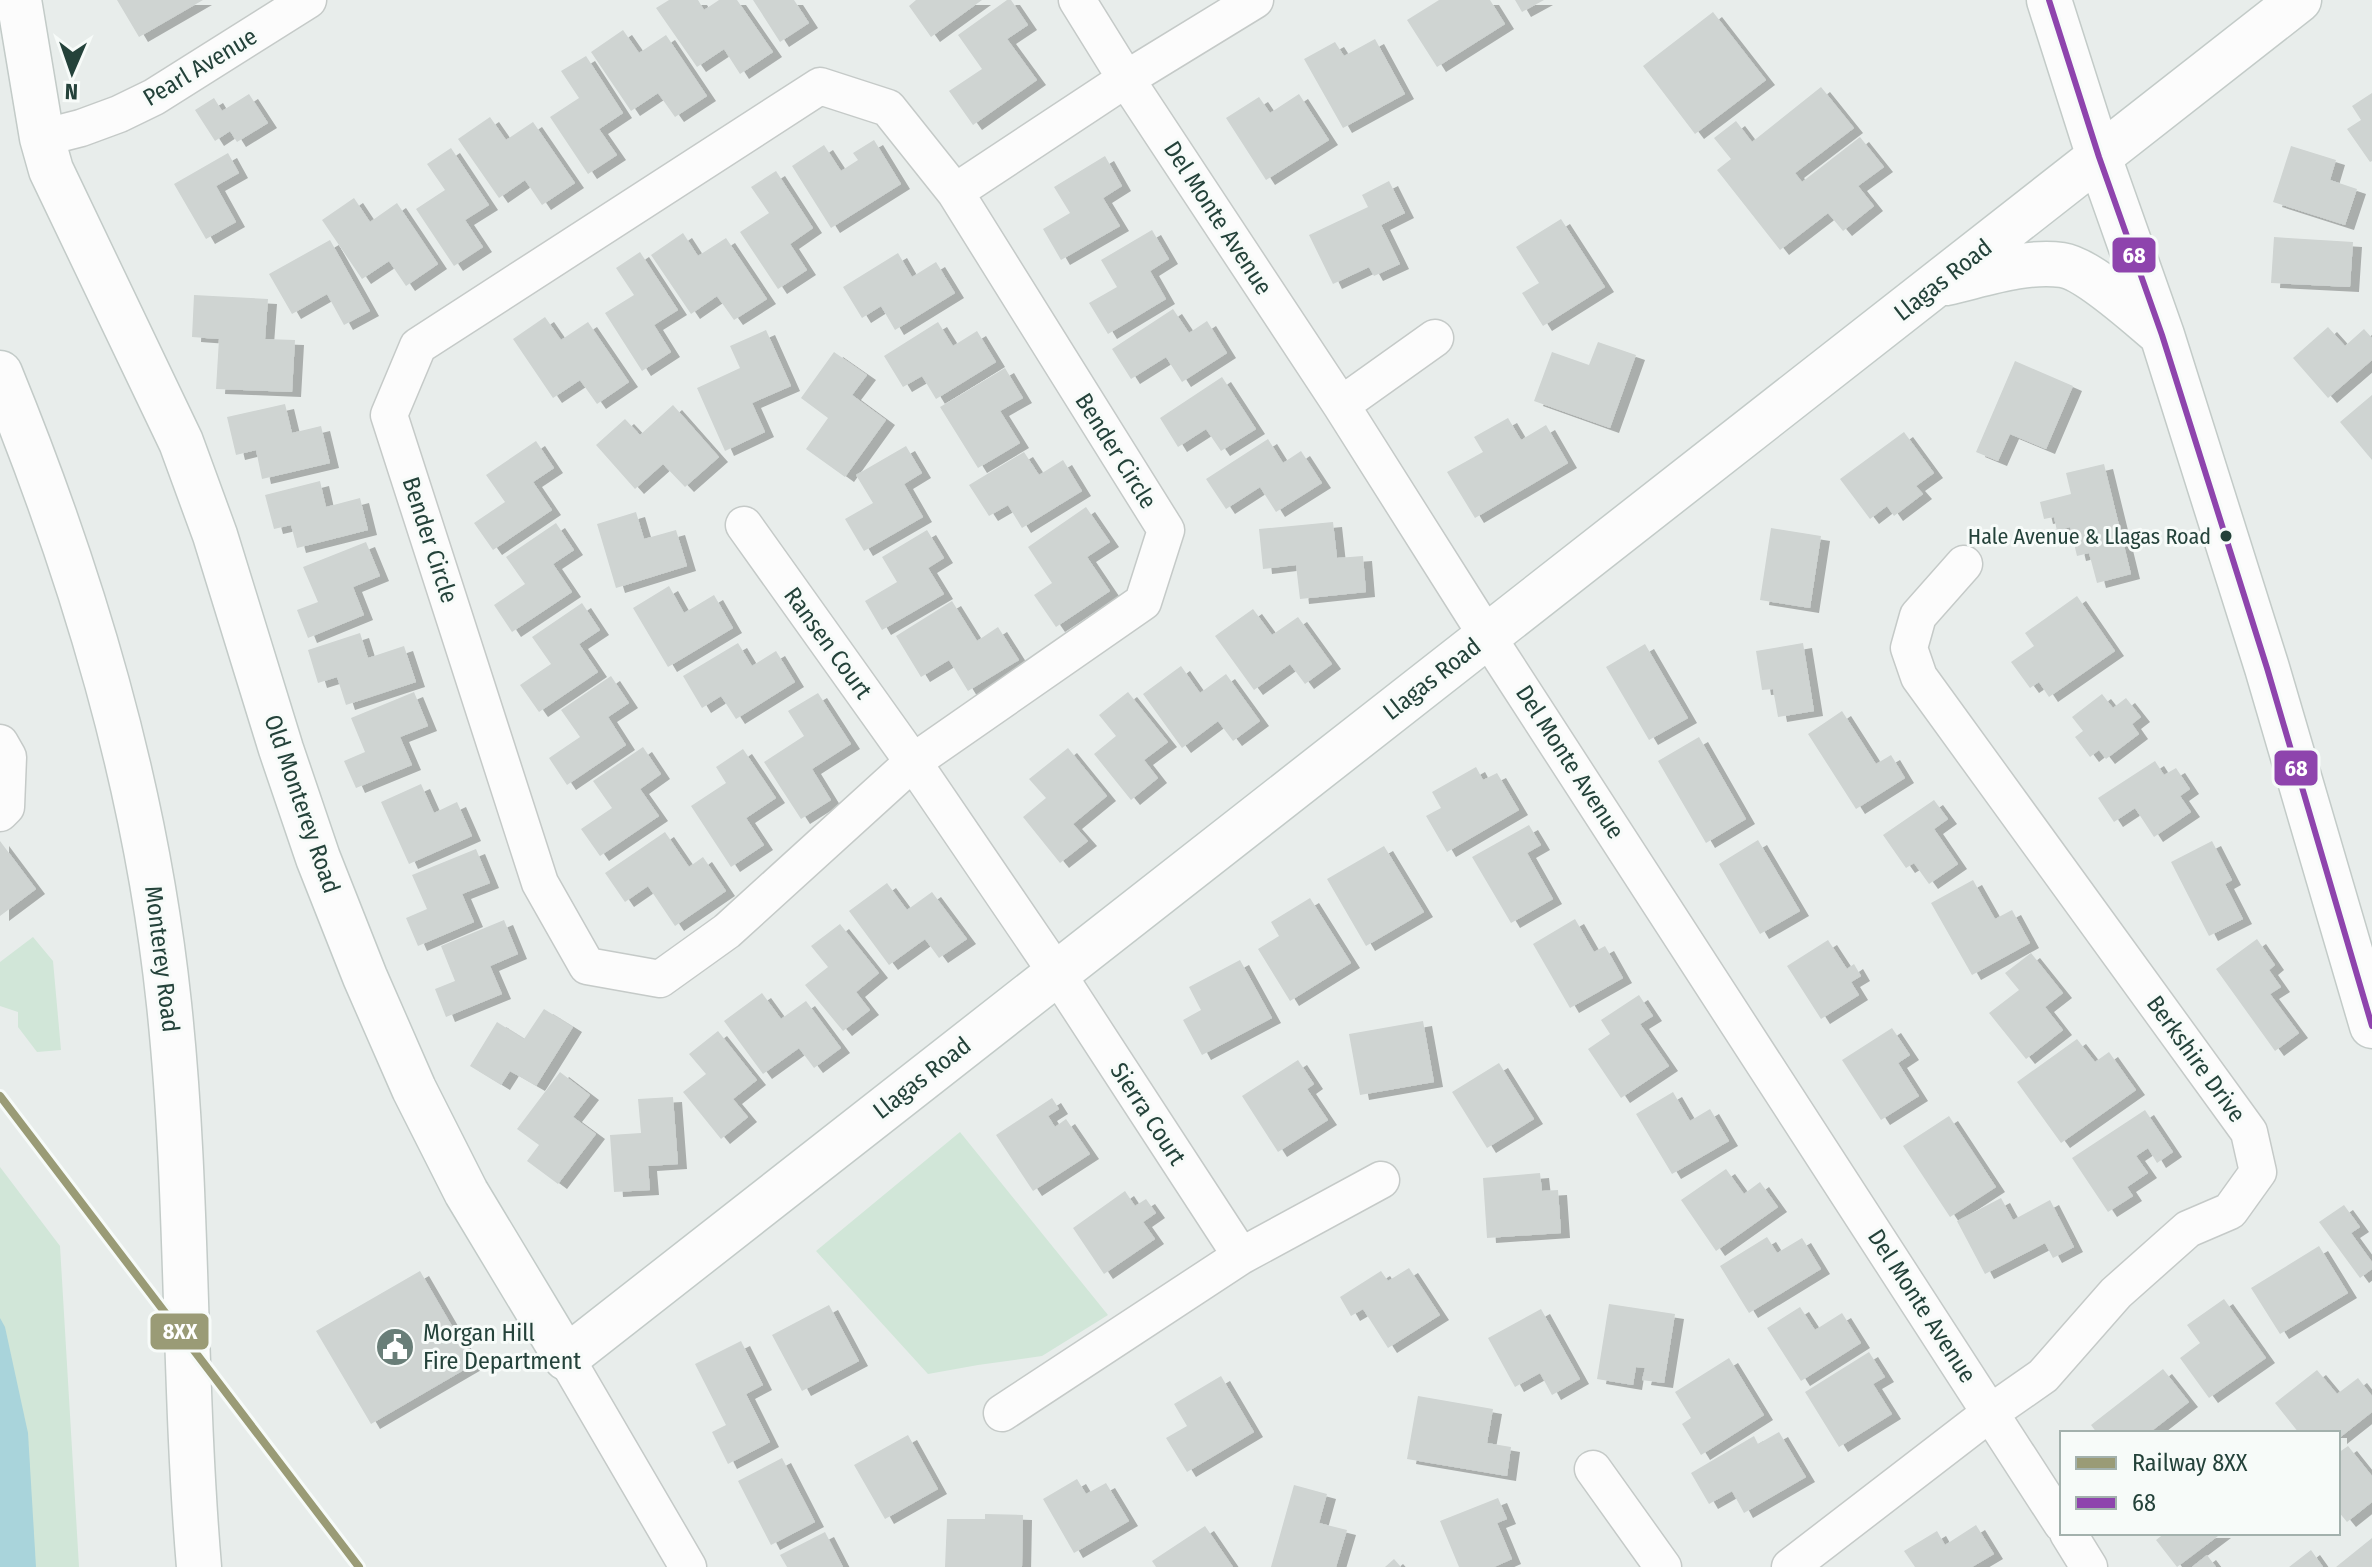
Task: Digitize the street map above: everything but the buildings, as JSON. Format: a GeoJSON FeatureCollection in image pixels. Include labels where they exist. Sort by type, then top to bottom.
{"type":"FeatureCollection","features":[{"type":"Feature","properties":{"kind":"street","name":"Old Monterey Road"},"geometry":{"type":"LineString","coordinates":[[19,0],[42,138],[51,170],[181,442],[215,535],[318,858],[365,977],[414,1089],[466,1192],[688,1567]]}},
{"type":"Feature","properties":{"kind":"street","name":"Pearl Avenue"},"geometry":{"type":"LineString","coordinates":[[42,138],[81,128],[154,97],[260,13],[308,0]]}},
{"type":"Feature","properties":{"kind":"street","name":"Del Monte Avenue"},"geometry":{"type":"LineString","coordinates":[[1077,0],[2060,1521]]}},
{"type":"Feature","properties":{"kind":"street"},"geometry":{"type":"LineString","coordinates":[[955,192],[1126,79],[1255,0]]}},
{"type":"Feature","properties":{"kind":"street"},"geometry":{"type":"LineString","coordinates":[[2049,0],[2099,157],[2162,335],[2369,1004]]}},
{"type":"Feature","properties":{"kind":"street","name":"Llagas Road"},"geometry":{"type":"LineString","coordinates":[[566,1358],[2299,0]]}},
{"type":"Feature","properties":{"kind":"street","name":"Bender Circle"},"geometry":{"type":"LineString","coordinates":[[820,86],[888,108],[955,192],[1166,530],[1143,602],[913,762],[727,931],[660,979],[587,966],[540,883],[389,415],[418,346],[820,86]]}},
{"type":"Feature","properties":{"kind":"street"},"geometry":{"type":"LineString","coordinates":[[1936,285],[2028,266],[2064,265],[2093,280],[2162,335]]}},
{"type":"Feature","properties":{"kind":"street"},"geometry":{"type":"LineString","coordinates":[[1341,405],[1435,338]]}},
{"type":"Feature","properties":{"kind":"street","name":"Monterey Road"},"geometry":{"type":"LineString","coordinates":[[0,373],[33,454],[95,638],[134,790],[157,909],[178,1103],[199,1567]]}},
{"type":"Feature","properties":{"kind":"street","name":"Ransen Court"},"geometry":{"type":"LineString","coordinates":[[744,525],[913,762]]}},
{"type":"Feature","properties":{"kind":"street","name":"Berkshire Drive"},"geometry":{"type":"LineString","coordinates":[[1790,1567],[1990,1413],[2043,1376],[2116,1293],[2188,1229],[2230,1211],[2258,1172],[2249,1132],[1919,677],[1909,648],[1918,616],[1964,564]]}},
{"type":"Feature","properties":{"kind":"street"},"geometry":{"type":"LineString","coordinates":[[0,743],[8,757],[6,807],[0,813]]}},
{"type":"Feature","properties":{"kind":"street"},"geometry":{"type":"LineString","coordinates":[[913,762],[1056,972]]}},
{"type":"Feature","properties":{"kind":"street","name":"Sierra Court"},"geometry":{"type":"LineString","coordinates":[[1056,972],[1241,1256]]}},
{"type":"Feature","properties":{"kind":"street"},"geometry":{"type":"LineString","coordinates":[[1002,1413],[1241,1256],[1381,1180]]}},
{"type":"Feature","properties":{"kind":"street"},"geometry":{"type":"LineString","coordinates":[[1593,1469],[1663,1567]]}},
{"type":"Feature","properties":{"kind":"street"},"geometry":{"type":"LineString","coordinates":[[2069,1535],[2089,1567]]}},
{"type":"Feature","properties":{"kind":"green space"},"geometry":{"type":"Polygon","coordinates":[[[33,937],[53,961],[61,1050],[37,1052],[18,1027],[18,1012],[0,1006],[0,962],[33,937]]]}},
{"type":"Feature","properties":{"kind":"green space"},"geometry":{"type":"Polygon","coordinates":[[[960,1132],[1108,1315],[1042,1356],[928,1374],[816,1251],[960,1132]]]}},
{"type":"Feature","properties":{"kind":"green space"},"geometry":{"type":"Polygon","coordinates":[[[0,1167],[60,1246],[79,1567],[0,1567],[0,1167]]]}},
{"type":"Feature","properties":{"kind":"water"},"geometry":{"type":"Polygon","coordinates":[[[0,1318],[5,1327],[28,1433],[36,1567],[0,1567],[0,1318]]]}},
{"type":"Feature","properties":{"kind":"rail line","name":"8XX"},"geometry":{"type":"LineString","coordinates":[[0,1096],[359,1567]]}},
{"type":"Feature","properties":{"kind":"transit line","name":"68"},"geometry":{"type":"LineString","coordinates":[[2049,0],[2099,157],[2162,335],[2267,668],[2372,1026]]}},
{"type":"Feature","properties":{"kind":"place","name":"Hale Avenue & Llagas Road"},"geometry":{"type":"Point","coordinates":[2226,536]}},
{"type":"Feature","properties":{"kind":"place","name":"Morgan Hill Fire Department"},"geometry":{"type":"Point","coordinates":[395,1347]}}]}
